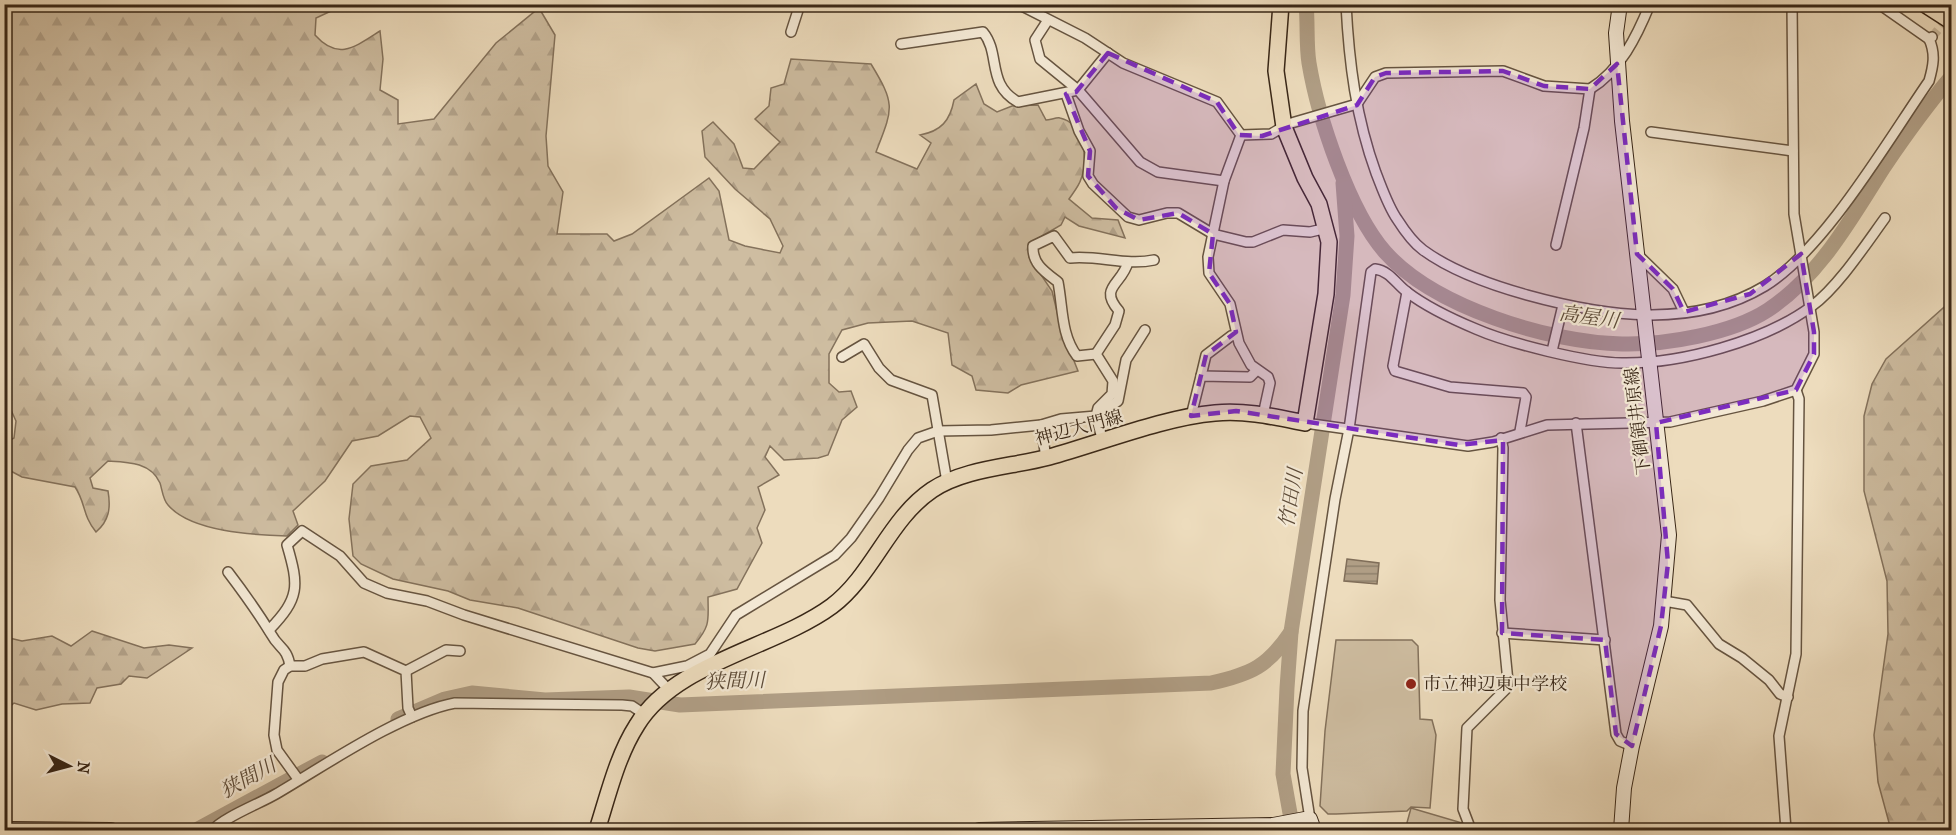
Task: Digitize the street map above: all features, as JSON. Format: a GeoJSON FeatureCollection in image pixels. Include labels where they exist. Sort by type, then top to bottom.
{"type":"FeatureCollection","features":[{"type":"Feature","properties":{"kind":"main road"},"geometry":{"type":"LineString","coordinates":[[1281,4],[1276,71],[1286,126],[1300,168],[1319,204],[1327,228],[1329,259],[1307,423]]}},
{"type":"Feature","properties":{"kind":"main road","name":"下御領井原線"},"geometry":{"type":"LineString","coordinates":[[1620,4],[1616,33],[1617,64],[1636,254],[1669,535],[1664,601],[1656,652],[1632,746],[1624,788],[1621,831]]}},
{"type":"Feature","properties":{"kind":"main road"},"geometry":{"type":"LineString","coordinates":[[1924,4],[1952,22]]}},
{"type":"Feature","properties":{"kind":"main road","name":"神辺大門線"},"geometry":{"type":"LineString","coordinates":[[597,831],[633,731],[647,711],[667,693],[710,668],[812,619],[833,605],[868,568],[901,520],[918,502],[947,482],[1046,458],[1191,416],[1236,411],[1307,423]]}},
{"type":"Feature","properties":{"kind":"main road"},"geometry":{"type":"LineString","coordinates":[[979,831],[1275,826],[1309,823]]}},
{"type":"Feature","properties":{"kind":"main road"},"geometry":{"type":"LineString","coordinates":[[10,829],[111,831]]}},
{"type":"Feature","properties":{"kind":"street"},"geometry":{"type":"LineString","coordinates":[[791,32],[800,4]]}},
{"type":"Feature","properties":{"kind":"street"},"geometry":{"type":"LineString","coordinates":[[1018,4],[1085,38],[1123,63],[1217,102],[1241,135]]}},
{"type":"Feature","properties":{"kind":"street"},"geometry":{"type":"LineString","coordinates":[[1346,4],[1350,76],[1355,105],[1380,184],[1395,216],[1414,242],[1463,273],[1562,308],[1644,318],[1715,306],[1750,294],[1782,273],[1801,256],[1847,200],[1929,81],[1934,55],[1930,38],[1879,4]]}},
{"type":"Feature","properties":{"kind":"street"},"geometry":{"type":"LineString","coordinates":[[1556,245],[1582,137],[1590,89],[1617,64],[1631,46],[1650,4]]}},
{"type":"Feature","properties":{"kind":"street"},"geometry":{"type":"LineString","coordinates":[[1786,831],[1778,750],[1796,654],[1799,399],[1796,390],[1814,354],[1811,305],[1794,214],[1792,4]]}},
{"type":"Feature","properties":{"kind":"street"},"geometry":{"type":"LineString","coordinates":[[1048,20],[1035,40],[1040,59],[1077,90],[1132,153],[1148,167],[1177,175],[1224,181]]}},
{"type":"Feature","properties":{"kind":"street"},"geometry":{"type":"LineString","coordinates":[[901,44],[983,32],[990,48],[998,81],[1008,97],[1018,102],[1077,90],[1108,53]]}},
{"type":"Feature","properties":{"kind":"street"},"geometry":{"type":"LineString","coordinates":[[1241,135],[1262,136],[1286,126],[1355,105],[1375,77],[1386,73],[1503,71],[1544,86],[1590,89]]}},
{"type":"Feature","properties":{"kind":"street"},"geometry":{"type":"LineString","coordinates":[[1066,94],[1079,131],[1090,151],[1088,176],[1116,208],[1128,217],[1139,220],[1167,213],[1178,213],[1213,234],[1253,242],[1283,230],[1310,232],[1327,228]]}},
{"type":"Feature","properties":{"kind":"street"},"geometry":{"type":"LineString","coordinates":[[1651,132],[1793,151]]}},
{"type":"Feature","properties":{"kind":"street"},"geometry":{"type":"LineString","coordinates":[[1241,135],[1224,181],[1208,257],[1209,273],[1230,304],[1236,335],[1256,371],[1268,377],[1270,383],[1263,415]]}},
{"type":"Feature","properties":{"kind":"street"},"geometry":{"type":"LineString","coordinates":[[1309,823],[1302,768],[1303,711],[1371,272],[1375,269],[1384,270],[1407,292],[1442,314],[1481,331],[1552,350],[1614,363],[1649,360],[1729,345],[1756,336],[1811,305],[1860,252],[1884,218]]}},
{"type":"Feature","properties":{"kind":"street"},"geometry":{"type":"LineString","coordinates":[[1096,354],[1077,356],[1072,349],[1064,329],[1058,282],[1038,266],[1033,246],[1054,236],[1070,258],[1088,256],[1128,262],[1154,260]]}},
{"type":"Feature","properties":{"kind":"street"},"geometry":{"type":"LineString","coordinates":[[1636,254],[1673,289],[1684,312]]}},
{"type":"Feature","properties":{"kind":"street"},"geometry":{"type":"LineString","coordinates":[[1096,354],[1117,321],[1119,311],[1110,300],[1109,293],[1128,262]]}},
{"type":"Feature","properties":{"kind":"street"},"geometry":{"type":"LineString","coordinates":[[1407,292],[1393,366],[1395,371],[1450,387],[1523,393],[1526,397],[1520,431]]}},
{"type":"Feature","properties":{"kind":"street"},"geometry":{"type":"LineString","coordinates":[[1552,350],[1562,308]]}},
{"type":"Feature","properties":{"kind":"street"},"geometry":{"type":"LineString","coordinates":[[269,630],[292,601],[296,576],[287,545],[302,531],[340,556],[364,583],[387,594],[445,606],[464,615],[654,673],[687,666],[710,654],[736,615],[835,555],[851,538],[879,498],[913,442],[918,438],[938,431],[1041,425],[1061,419],[1096,416],[1118,400],[1126,360],[1145,330]]}},
{"type":"Feature","properties":{"kind":"street"},"geometry":{"type":"LineString","coordinates":[[1191,416],[1206,355],[1231,336],[1236,335]]}},
{"type":"Feature","properties":{"kind":"street"},"geometry":{"type":"LineString","coordinates":[[842,357],[864,344],[879,368],[891,380],[932,395],[947,482]]}},
{"type":"Feature","properties":{"kind":"street"},"geometry":{"type":"LineString","coordinates":[[1096,354],[1113,381],[1112,394],[1098,408],[1096,416],[1103,442]]}},
{"type":"Feature","properties":{"kind":"street"},"geometry":{"type":"LineString","coordinates":[[1201,376],[1250,377],[1256,371]]}},
{"type":"Feature","properties":{"kind":"street"},"geometry":{"type":"LineString","coordinates":[[1307,423],[1459,445],[1501,438],[1547,425],[1656,423],[1695,418],[1796,390]]}},
{"type":"Feature","properties":{"kind":"street"},"geometry":{"type":"LineString","coordinates":[[1576,423],[1616,734],[1620,741],[1632,746]]}},
{"type":"Feature","properties":{"kind":"street"},"geometry":{"type":"LineString","coordinates":[[1041,425],[1046,458]]}},
{"type":"Feature","properties":{"kind":"street"},"geometry":{"type":"LineString","coordinates":[[1471,831],[1463,809],[1467,728],[1506,689],[1508,682],[1500,600],[1503,447],[1501,438]]}},
{"type":"Feature","properties":{"kind":"street"},"geometry":{"type":"LineString","coordinates":[[228,572],[263,617],[269,630],[288,652],[290,666]]}},
{"type":"Feature","properties":{"kind":"street"},"geometry":{"type":"LineString","coordinates":[[1664,601],[1687,605],[1719,644],[1742,658],[1769,680],[1780,694],[1788,697]]}},
{"type":"Feature","properties":{"kind":"street"},"geometry":{"type":"LineString","coordinates":[[1502,633],[1605,640]]}},
{"type":"Feature","properties":{"kind":"street"},"geometry":{"type":"LineString","coordinates":[[406,671],[446,650],[460,651]]}},
{"type":"Feature","properties":{"kind":"street"},"geometry":{"type":"LineString","coordinates":[[296,775],[277,750],[274,735],[278,682],[284,670],[290,666],[305,666],[321,659],[364,652],[406,671]]}},
{"type":"Feature","properties":{"kind":"street"},"geometry":{"type":"LineString","coordinates":[[406,671],[410,713]]}},
{"type":"Feature","properties":{"kind":"street"},"geometry":{"type":"LineString","coordinates":[[654,673],[667,693]]}},
{"type":"Feature","properties":{"kind":"street"},"geometry":{"type":"LineString","coordinates":[[213,831],[296,775],[410,713],[454,703],[622,705],[647,711]]}},
{"type":"Feature","properties":{"kind":"highlighted area"},"geometry":{"type":"Polygon","coordinates":[[[1108,53],[1217,102],[1239,135],[1262,136],[1357,105],[1375,77],[1386,73],[1503,71],[1544,86],[1590,89],[1617,64],[1637,254],[1673,289],[1684,312],[1750,294],[1801,254],[1814,332],[1814,354],[1796,390],[1656,423],[1668,563],[1661,626],[1632,746],[1616,734],[1605,640],[1502,633],[1503,440],[1459,445],[1236,411],[1191,416],[1206,355],[1236,332],[1230,304],[1209,273],[1213,234],[1178,213],[1139,220],[1116,208],[1088,176],[1090,151],[1066,94],[1076,92],[1108,53]]]}},
{"type":"Feature","properties":{"kind":"green space"},"geometry":{"type":"Polygon","coordinates":[[[5,5],[344,5],[316,18],[315,35],[331,48],[347,49],[380,31],[383,59],[380,90],[398,100],[398,124],[434,119],[496,43],[539,8],[555,35],[546,136],[548,166],[563,192],[557,234],[607,234],[614,241],[632,234],[709,178],[719,191],[729,240],[745,246],[780,253],[783,246],[770,219],[735,189],[705,157],[702,131],[713,122],[734,144],[743,168],[754,169],[780,142],[755,119],[769,106],[771,88],[784,84],[791,59],[871,64],[885,89],[889,107],[886,125],[876,152],[917,169],[931,143],[920,135],[939,128],[950,114],[954,100],[976,84],[984,104],[997,112],[1012,106],[1038,105],[1046,120],[1060,118],[1075,127],[1082,143],[1084,162],[1080,182],[1069,199],[1092,218],[1118,220],[1125,238],[1079,226],[1065,217],[1061,225],[1030,243],[1029,257],[1052,291],[1061,328],[1078,371],[1021,385],[1008,393],[976,390],[972,376],[952,365],[948,333],[912,321],[868,323],[842,330],[829,354],[829,383],[839,392],[851,391],[857,407],[842,420],[828,455],[818,458],[784,460],[770,446],[765,457],[779,475],[758,487],[765,510],[757,528],[762,543],[737,589],[708,597],[708,622],[695,644],[655,651],[638,648],[518,608],[470,600],[448,591],[393,579],[361,564],[353,556],[349,519],[353,484],[371,466],[407,460],[431,438],[420,417],[410,416],[378,436],[352,441],[325,481],[293,511],[298,525],[287,536],[241,533],[192,521],[178,514],[168,505],[160,483],[151,471],[138,464],[108,461],[90,478],[93,488],[108,491],[109,497],[106,519],[96,532],[88,520],[75,487],[22,477],[5,468],[5,443],[14,438],[16,421],[11,410],[5,408],[5,5]]]}},
{"type":"Feature","properties":{"kind":"green space"},"geometry":{"type":"Polygon","coordinates":[[[1951,301],[1951,830],[1891,830],[1878,782],[1874,735],[1888,634],[1887,581],[1864,491],[1864,416],[1872,384],[1886,359],[1951,301]]]}},
{"type":"Feature","properties":{"kind":"green space"},"geometry":{"type":"Polygon","coordinates":[[[92,631],[144,648],[169,645],[192,648],[147,678],[129,676],[121,684],[97,688],[90,703],[62,704],[36,710],[14,703],[5,711],[5,637],[22,641],[52,636],[71,646],[92,631]]]}},
{"type":"Feature","properties":{"kind":"green space"},"geometry":{"type":"Polygon","coordinates":[[[1336,640],[1412,640],[1418,646],[1420,719],[1432,720],[1436,735],[1430,808],[1411,807],[1407,811],[1328,814],[1320,806],[1325,731],[1336,640]]]}},
{"type":"Feature","properties":{"kind":"green space"},"geometry":{"type":"Polygon","coordinates":[[[1411,808],[1462,823],[1460,830],[1405,830],[1411,808]]]}},
{"type":"Feature","properties":{"kind":"shaded area"},"geometry":{"type":"Polygon","coordinates":[[[1347,559],[1379,563],[1377,584],[1344,581],[1347,559]]]}},
{"type":"Feature","properties":{"kind":"waterway","name":"高屋川"},"geometry":{"type":"LineString","coordinates":[[1306,4],[1309,63],[1328,136],[1359,213],[1385,252],[1406,272],[1463,305],[1528,329],[1593,342],[1639,344],[1677,340],[1717,332],[1753,318],[1787,296],[1804,280],[1834,244],[1900,144],[1952,76]]}},
{"type":"Feature","properties":{"kind":"waterway","name":"竹田川"},"geometry":{"type":"LineString","coordinates":[[1293,830],[1283,774],[1291,632],[1343,295],[1347,236],[1343,183]]}},
{"type":"Feature","properties":{"kind":"waterway","name":"狭間川"},"geometry":{"type":"LineString","coordinates":[[398,719],[445,699],[472,693],[545,700],[629,697],[680,705],[1211,683],[1238,676],[1258,667],[1275,653],[1291,632]]}},
{"type":"Feature","properties":{"kind":"waterway","name":"狭間川"},"geometry":{"type":"LineString","coordinates":[[196,830],[322,762]]}},
{"type":"Feature","properties":{"kind":"tunnel"},"geometry":{"type":"LineString","coordinates":[[1932,37],[1950,16]]}},
{"type":"Feature","properties":{"kind":"place","name":"市立神辺東中学校"},"geometry":{"type":"Point","coordinates":[1411,684]}}]}
